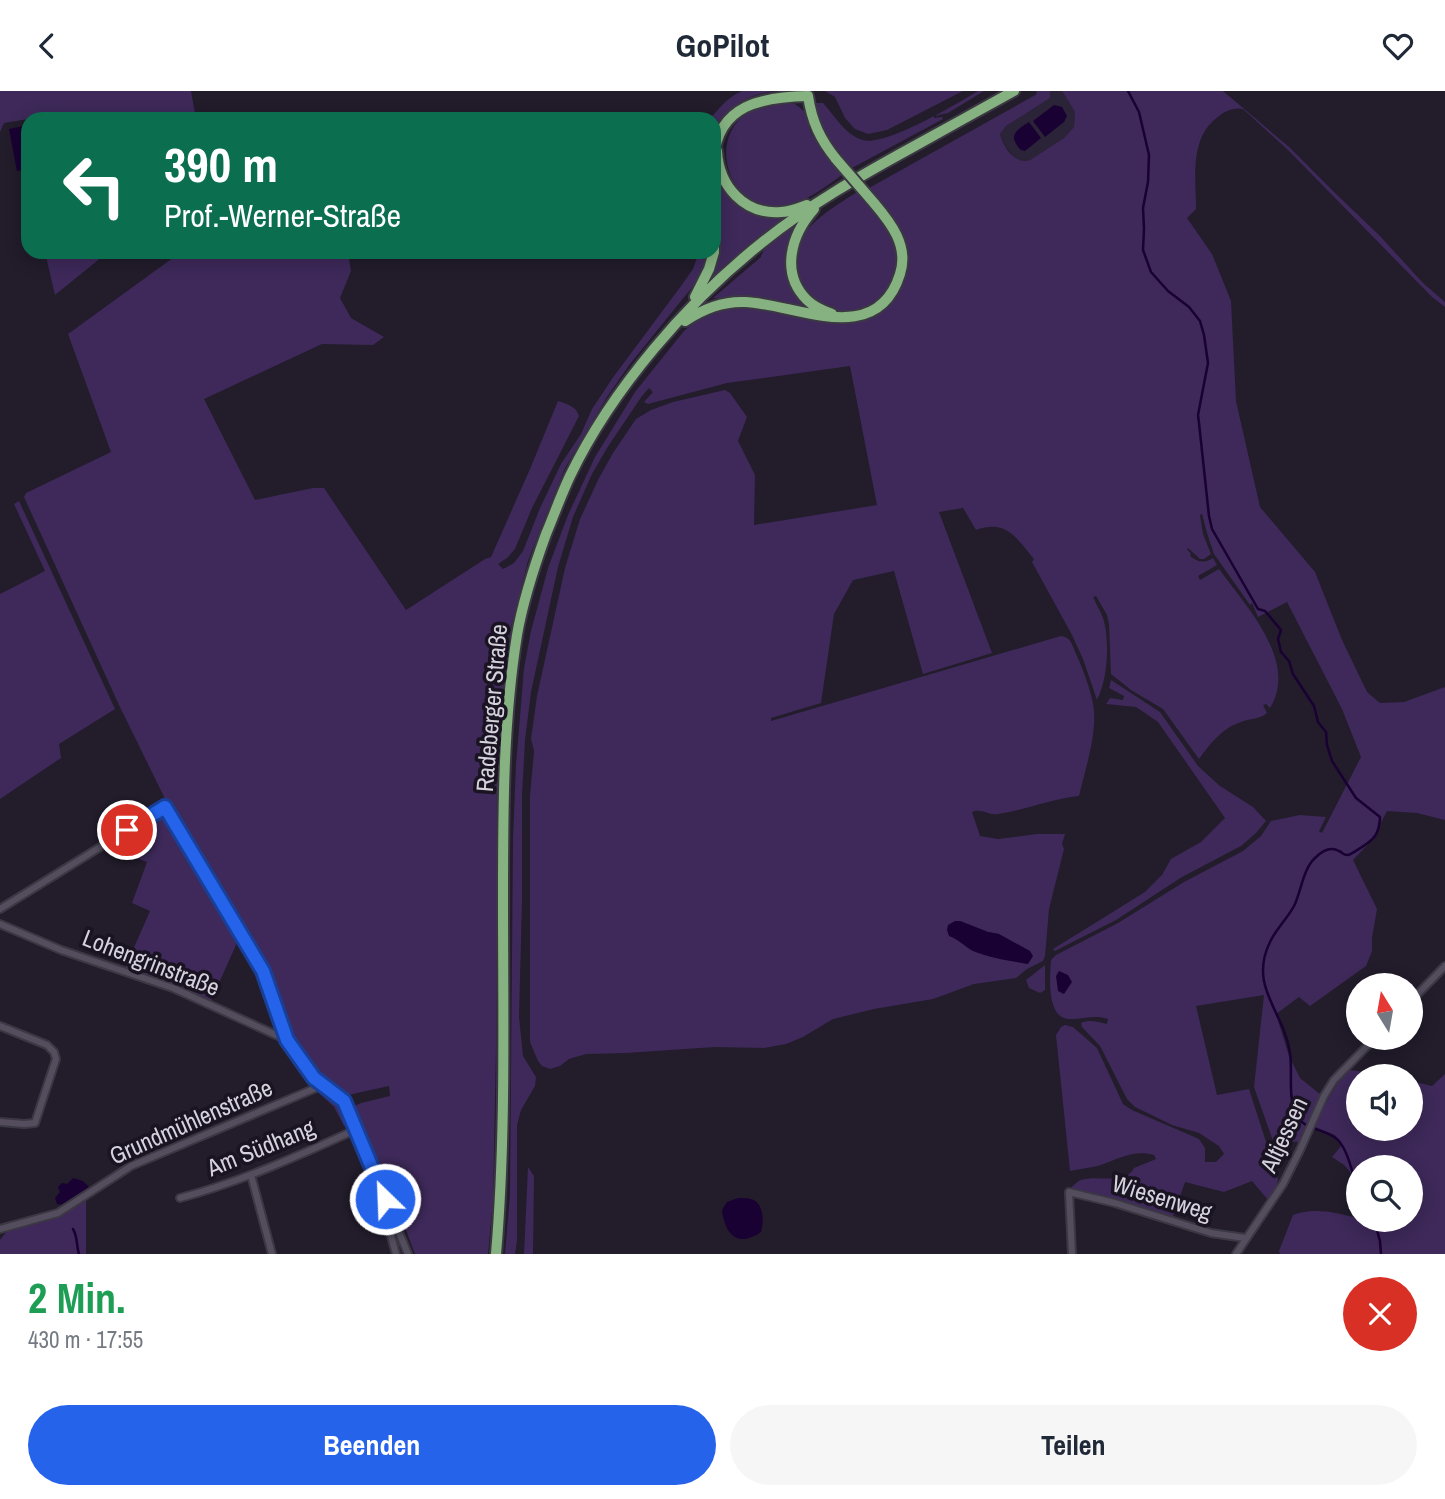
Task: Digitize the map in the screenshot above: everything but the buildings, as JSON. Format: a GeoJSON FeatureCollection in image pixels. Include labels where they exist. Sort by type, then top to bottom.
{"type":"FeatureCollection","features":[{"type":"Feature","properties":{"kind":"highway"},"geometry":{"type":"LineString","coordinates":[[684,315],[761,244],[823,199],[1014,91]]}},
{"type":"Feature","properties":{"kind":"highway"},"geometry":{"type":"LineString","coordinates":[[671,330],[698,313],[729,302],[754,303],[813,315],[844,318],[862,315],[877,308],[892,294],[900,275],[903,258],[900,240],[891,224],[828,148],[815,127],[808,96],[774,98],[748,105],[733,115],[721,134]]}},
{"type":"Feature","properties":{"kind":"highway"},"geometry":{"type":"LineString","coordinates":[[721,169],[732,193],[745,204],[761,211],[782,212],[823,199]]}},
{"type":"Feature","properties":{"kind":"highway"},"geometry":{"type":"LineString","coordinates":[[823,199],[810,213],[794,240],[791,251],[792,273],[796,285],[808,301],[844,318]]}},
{"type":"Feature","properties":{"kind":"highway"},"geometry":{"type":"LineString","coordinates":[[684,315],[704,281],[711,259]]}},
{"type":"Feature","properties":{"kind":"highway","name":"Radeberger Straße"},"geometry":{"type":"LineString","coordinates":[[496,1254],[501,1197],[505,765],[508,705],[517,633],[536,562],[562,494],[580,457],[639,367],[684,315]]}},
{"type":"Feature","properties":{"kind":"street"},"geometry":{"type":"LineString","coordinates":[[0,909],[165,807],[263,971],[287,1040],[314,1078],[344,1101],[408,1254]]}},
{"type":"Feature","properties":{"kind":"street","name":"Lohengrinstraße"},"geometry":{"type":"LineString","coordinates":[[0,924],[61,950],[173,988],[287,1040]]}},
{"type":"Feature","properties":{"kind":"street"},"geometry":{"type":"LineString","coordinates":[[1423,989],[1445,966]]}},
{"type":"Feature","properties":{"kind":"street"},"geometry":{"type":"LineString","coordinates":[[0,1026],[47,1045],[54,1052],[56,1059],[35,1123],[0,1122]]}},
{"type":"Feature","properties":{"kind":"street","name":"Altjessen"},"geometry":{"type":"LineString","coordinates":[[1236,1254],[1283,1184],[1324,1096],[1334,1080],[1363,1050]]}},
{"type":"Feature","properties":{"kind":"street","name":"Grundmühlenstraße"},"geometry":{"type":"LineString","coordinates":[[0,1229],[58,1213],[131,1165],[323,1085]]}},
{"type":"Feature","properties":{"kind":"street","name":"Am Südhang"},"geometry":{"type":"LineString","coordinates":[[180,1198],[251,1175],[355,1131]]}},
{"type":"Feature","properties":{"kind":"street"},"geometry":{"type":"LineString","coordinates":[[251,1175],[272,1254]]}},
{"type":"Feature","properties":{"kind":"street","name":"Wiesenweg"},"geometry":{"type":"LineString","coordinates":[[1072,1254],[1069,1192],[1115,1203],[1210,1233],[1245,1238]]}},
{"type":"Feature","properties":{"kind":"street"},"geometry":{"type":"LineString","coordinates":[[394,1219],[388,1225],[396,1254]]}},
{"type":"Feature","properties":{"kind":"shaded area"},"geometry":{"type":"Polygon","coordinates":[[[0,91],[191,91],[195,112],[21,112],[21,120],[4,123],[0,132],[0,91]]]}},
{"type":"Feature","properties":{"kind":"shaded area"},"geometry":{"type":"Polygon","coordinates":[[[742,91],[774,91],[745,99],[721,121],[721,112],[716,112],[728,99],[742,91]]]}},
{"type":"Feature","properties":{"kind":"shaded area"},"geometry":{"type":"Polygon","coordinates":[[[825,91],[963,91],[887,130],[868,134],[855,129],[845,118],[835,97],[825,91]]]}},
{"type":"Feature","properties":{"kind":"shaded area"},"geometry":{"type":"Polygon","coordinates":[[[978,91],[984,91],[948,113],[934,116],[978,91]]]}},
{"type":"Feature","properties":{"kind":"shaded area"},"geometry":{"type":"Polygon","coordinates":[[[1036,91],[1050,91],[1050,98],[1006,126],[1000,134],[1007,150],[1015,158],[1025,161],[1064,138],[1074,127],[1075,112],[1062,91],[1223,91],[1289,147],[1445,302],[1445,307],[1432,297],[1288,150],[1243,109],[1226,111],[1209,126],[1202,136],[1196,159],[1196,209],[1187,218],[1212,254],[1231,301],[1236,401],[1260,507],[1315,572],[1342,640],[1367,692],[1380,703],[1404,702],[1445,687],[1445,820],[1417,813],[1387,811],[1371,841],[1353,860],[1377,909],[1372,951],[1366,966],[1356,973],[1346,973],[1346,980],[1310,1006],[1299,997],[1276,1014],[1289,1056],[1300,1078],[1321,1095],[1302,1142],[1273,1141],[1254,1087],[1264,995],[1196,1006],[1217,1095],[1249,1089],[1278,1179],[1277,1186],[1268,1200],[1252,1181],[1224,1192],[1185,1182],[1172,1219],[1071,1187],[1088,1179],[1124,1177],[1134,1168],[1156,1159],[1154,1155],[1139,1153],[1098,1166],[1070,1171],[1056,1035],[1065,1025],[1073,1027],[1097,1048],[1123,1104],[1199,1139],[1205,1148],[1205,1162],[1216,1162],[1224,1154],[1219,1146],[1199,1133],[1172,1125],[1135,1107],[1127,1099],[1100,1046],[1081,1023],[1091,1021],[1107,1024],[1108,1019],[1069,1019],[1056,1012],[1051,995],[1051,960],[1184,882],[1243,851],[1261,836],[1271,821],[1300,815],[1326,817],[1319,831],[1322,833],[1361,757],[1342,709],[1287,602],[1258,617],[1252,603],[1250,605],[1214,554],[1202,514],[1203,534],[1211,554],[1200,559],[1187,549],[1190,556],[1196,560],[1203,562],[1213,558],[1217,565],[1198,576],[1200,580],[1219,569],[1265,634],[1278,672],[1277,690],[1270,708],[1266,704],[1263,705],[1267,713],[1222,732],[1199,759],[1163,709],[1131,690],[1111,674],[1109,624],[1096,596],[1093,597],[1103,618],[1107,648],[1106,671],[1097,700],[1083,659],[1032,562],[1034,559],[1016,538],[1003,529],[987,527],[976,530],[963,508],[939,512],[992,653],[923,674],[894,571],[853,580],[834,614],[821,703],[771,718],[771,721],[1061,636],[1069,640],[1087,682],[1094,711],[1092,743],[1079,796],[998,814],[972,812],[980,836],[998,839],[1065,834],[1062,844],[1064,849],[1049,909],[1043,961],[1016,978],[974,984],[933,999],[833,1019],[786,1044],[764,1048],[715,1047],[586,1054],[550,1069],[542,1066],[530,1042],[530,796],[534,751],[531,739],[537,696],[565,568],[580,519],[613,453],[636,419],[651,410],[725,390],[747,417],[738,441],[755,475],[754,525],[877,505],[850,366],[727,383],[648,404],[644,402],[653,392],[649,388],[607,448],[573,517],[558,567],[531,692],[522,795],[519,1017],[523,1056],[536,1077],[535,1086],[521,1110],[517,1125],[517,1240],[515,1254],[505,1254],[510,1194],[516,765],[524,668],[548,568],[568,515],[595,457],[635,392],[684,331],[701,317],[740,306],[825,322],[845,323],[868,318],[891,302],[905,273],[899,228],[869,188],[1037,94],[1036,91]],[[960,921],[956,938],[971,950],[1028,964],[999,934],[960,921]]]}},
{"type":"Feature","properties":{"kind":"shaded area"},"geometry":{"type":"Polygon","coordinates":[[[1050,91],[1062,91],[1075,112],[1074,127],[1064,138],[1030,160],[1025,162],[1016,159],[1000,134],[1006,126],[1050,98],[1050,91]]]}},
{"type":"Feature","properties":{"kind":"shaded area"},"geometry":{"type":"Polygon","coordinates":[[[823,103],[846,130],[863,140],[887,137],[934,116],[943,119],[852,168],[820,126],[814,105],[823,103]]]}},
{"type":"Feature","properties":{"kind":"shaded area"},"geometry":{"type":"Polygon","coordinates":[[[795,104],[804,111],[811,133],[842,175],[801,201],[786,206],[766,206],[750,200],[729,172],[726,155],[729,137],[737,122],[753,110],[795,104]]]}},
{"type":"Feature","properties":{"kind":"shaded area"},"geometry":{"type":"Polygon","coordinates":[[[1054,105],[1062,107],[1067,116],[1064,122],[1045,137],[1033,121],[1054,105]]]}},
{"type":"Feature","properties":{"kind":"shaded area"},"geometry":{"type":"Polygon","coordinates":[[[1029,122],[1041,138],[1025,151],[1017,145],[1014,137],[1017,131],[1029,122]]]}},
{"type":"Feature","properties":{"kind":"shaded area"},"geometry":{"type":"Polygon","coordinates":[[[21,126],[21,170],[17,171],[9,129],[21,126]]]}},
{"type":"Feature","properties":{"kind":"shaded area"},"geometry":{"type":"Polygon","coordinates":[[[721,183],[730,198],[745,209],[764,215],[786,216],[711,279],[721,259],[721,183]]]}},
{"type":"Feature","properties":{"kind":"shaded area"},"geometry":{"type":"Polygon","coordinates":[[[857,192],[891,238],[896,258],[895,271],[891,283],[875,302],[864,308],[838,311],[823,306],[804,287],[797,270],[796,255],[807,230],[818,219],[857,192]]]}},
{"type":"Feature","properties":{"kind":"shaded area"},"geometry":{"type":"Polygon","coordinates":[[[798,222],[787,246],[786,270],[795,292],[814,310],[747,297],[713,298],[761,257],[771,242],[798,222]]]}},
{"type":"Feature","properties":{"kind":"shaded area"},"geometry":{"type":"Polygon","coordinates":[[[47,259],[99,259],[55,295],[47,259]]]}},
{"type":"Feature","properties":{"kind":"shaded area"},"geometry":{"type":"Polygon","coordinates":[[[171,259],[349,259],[351,271],[340,298],[351,318],[384,337],[373,345],[322,344],[204,399],[255,500],[324,488],[406,610],[491,557],[558,401],[568,404],[579,416],[532,508],[515,549],[498,564],[503,569],[514,563],[523,551],[561,464],[581,434],[592,409],[693,269],[697,259],[707,259],[702,275],[630,364],[607,397],[565,468],[528,561],[510,631],[497,765],[496,1049],[493,1200],[488,1254],[415,1254],[400,1214],[355,1120],[355,1106],[390,1096],[389,1086],[348,1095],[319,1077],[291,1040],[265,970],[170,809],[119,705],[24,497],[26,493],[111,452],[68,334],[171,259]]]}},
{"type":"Feature","properties":{"kind":"shaded area"},"geometry":{"type":"Polygon","coordinates":[[[19,501],[115,709],[59,744],[61,758],[0,799],[0,594],[45,571],[14,504],[19,501]]]}},
{"type":"Feature","properties":{"kind":"shaded area"},"geometry":{"type":"Polygon","coordinates":[[[1111,680],[1160,712],[1198,766],[1220,786],[1253,807],[1266,821],[1241,846],[1182,877],[1116,920],[1055,951],[1053,949],[1145,892],[1162,875],[1171,859],[1201,842],[1225,818],[1158,722],[1136,707],[1106,704],[1110,698],[1123,700],[1124,696],[1109,688],[1111,680]]]}},
{"type":"Feature","properties":{"kind":"shaded area"},"geometry":{"type":"Polygon","coordinates":[[[163,811],[240,936],[211,1001],[179,986],[125,968],[150,911],[132,903],[147,862],[106,847],[163,811]]]}},
{"type":"Feature","properties":{"kind":"shaded area"},"geometry":{"type":"Polygon","coordinates":[[[955,921],[999,934],[1030,951],[1033,956],[1028,964],[973,951],[949,936],[948,925],[955,921]]]}},
{"type":"Feature","properties":{"kind":"shaded area"},"geometry":{"type":"Polygon","coordinates":[[[1045,965],[1045,990],[1040,993],[1029,988],[1026,980],[1045,965]]]}},
{"type":"Feature","properties":{"kind":"shaded area"},"geometry":{"type":"Polygon","coordinates":[[[1059,971],[1068,975],[1072,982],[1064,994],[1058,991],[1056,976],[1059,971]]]}},
{"type":"Feature","properties":{"kind":"shaded area"},"geometry":{"type":"Polygon","coordinates":[[[1346,1073],[1346,1141],[1423,1141],[1423,1084],[1432,1086],[1445,1074],[1445,1254],[1280,1254],[1293,1215],[1309,1211],[1346,1216],[1346,1232],[1423,1232],[1423,1155],[1346,1155],[1346,1167],[1332,1157],[1342,1145],[1335,1135],[1315,1127],[1346,1073]]]}},
{"type":"Feature","properties":{"kind":"shaded area"},"geometry":{"type":"Polygon","coordinates":[[[322,1091],[336,1100],[349,1124],[344,1126],[334,1107],[318,1092],[322,1091]]]}},
{"type":"Feature","properties":{"kind":"shaded area"},"geometry":{"type":"Polygon","coordinates":[[[528,1167],[534,1176],[533,1254],[524,1254],[528,1167]]]}},
{"type":"Feature","properties":{"kind":"shaded area"},"geometry":{"type":"Polygon","coordinates":[[[73,1178],[83,1181],[90,1188],[64,1205],[57,1204],[55,1198],[60,1192],[58,1187],[73,1178]]]}},
{"type":"Feature","properties":{"kind":"shaded area"},"geometry":{"type":"Polygon","coordinates":[[[86,1198],[86,1254],[0,1254],[0,1240],[8,1230],[55,1217],[86,1198]]]}},
{"type":"Feature","properties":{"kind":"shaded area"},"geometry":{"type":"Polygon","coordinates":[[[738,1198],[755,1201],[762,1213],[761,1232],[753,1237],[739,1239],[726,1226],[722,1210],[727,1202],[738,1198]]]}},
{"type":"Feature","properties":{"kind":"waterway"},"geometry":{"type":"LineString","coordinates":[[1128,91],[1139,112],[1149,155],[1143,208],[1143,250],[1151,272],[1168,291],[1189,307],[1200,321],[1204,335],[1208,363],[1198,415],[1212,529],[1258,609],[1265,611],[1281,630],[1278,639],[1281,652],[1289,661],[1293,674],[1314,706],[1318,722],[1326,732],[1332,761],[1356,798],[1380,817],[1375,835],[1362,847],[1348,855],[1332,849],[1326,850],[1311,863],[1294,906],[1275,933],[1264,958],[1265,986],[1287,1038],[1290,1053],[1294,1109],[1300,1121],[1338,1140],[1347,1155]]}},
{"type":"Feature","properties":{"kind":"waterway"},"geometry":{"type":"LineString","coordinates":[[73,1229],[79,1254]]}},
{"type":"Feature","properties":{"kind":"waterway"},"geometry":{"type":"LineString","coordinates":[[1377,1232],[1381,1254]]}},
{"type":"Feature","properties":{"kind":"route"},"geometry":{"type":"LineString","coordinates":[[127,830],[165,807],[263,971],[287,1040],[314,1078],[344,1101],[385,1199]]}}]}
